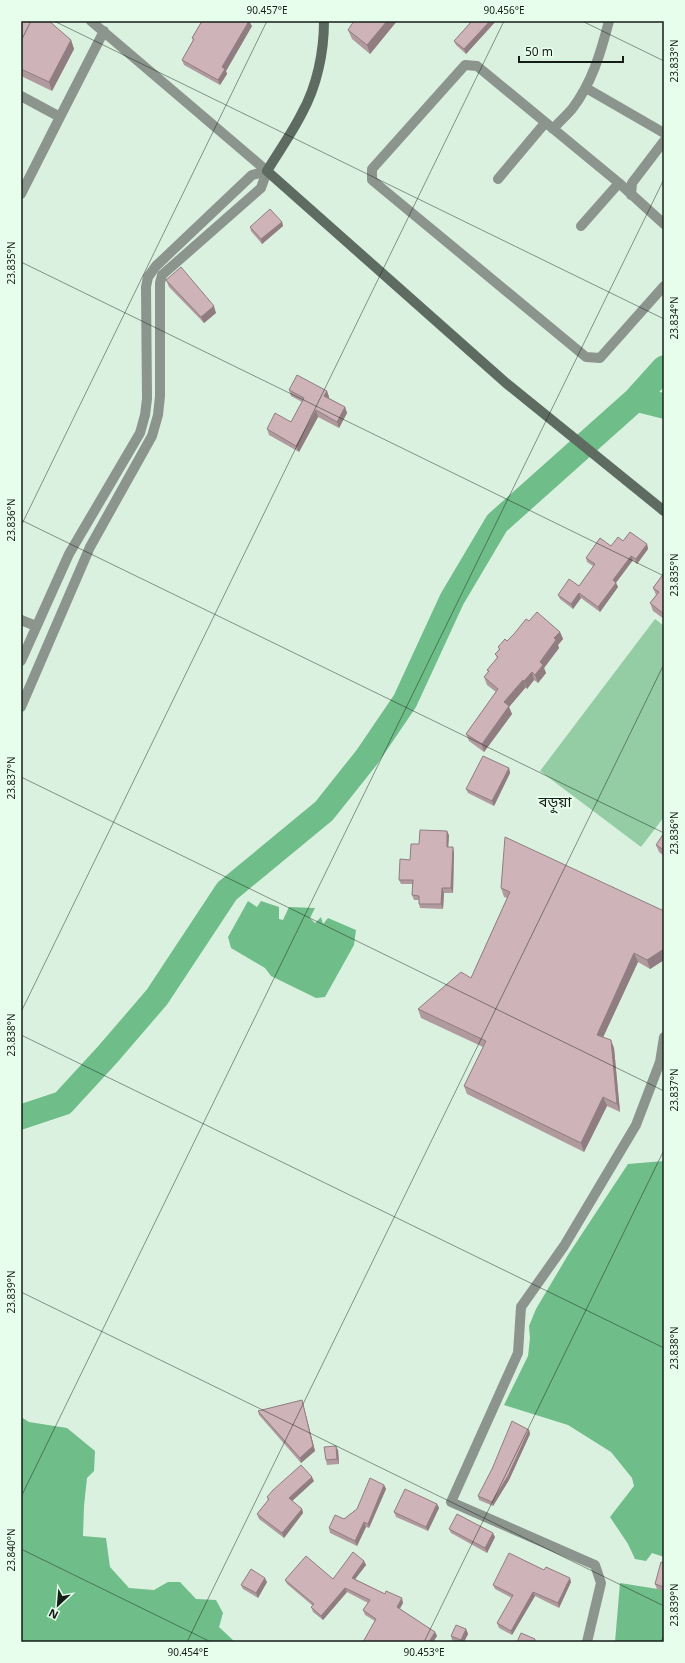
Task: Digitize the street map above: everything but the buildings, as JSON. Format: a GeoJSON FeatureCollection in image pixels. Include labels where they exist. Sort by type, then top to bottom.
{"type":"FeatureCollection","features":[{"type":"Feature","properties":{"kind":"street"},"geometry":{"type":"LineString","coordinates":[[91,21],[267,171],[506,383],[664,511]]}},
{"type":"Feature","properties":{"kind":"street"},"geometry":{"type":"LineString","coordinates":[[21,707],[90,547],[152,436],[158,416],[160,396],[160,283],[162,275],[261,188],[267,171],[303,112],[311,93],[318,73],[324,21]]}},
{"type":"Feature","properties":{"kind":"street"},"geometry":{"type":"LineString","coordinates":[[498,179],[549,126],[572,109],[586,88],[599,58],[609,21]]}},
{"type":"Feature","properties":{"kind":"street"},"geometry":{"type":"LineString","coordinates":[[21,194],[104,31]]}},
{"type":"Feature","properties":{"kind":"street"},"geometry":{"type":"LineString","coordinates":[[664,224],[619,183],[477,66],[465,65],[372,170],[372,180],[586,357],[600,358],[664,286]]}},
{"type":"Feature","properties":{"kind":"street"},"geometry":{"type":"LineString","coordinates":[[586,88],[664,133]]}},
{"type":"Feature","properties":{"kind":"street"},"geometry":{"type":"LineString","coordinates":[[21,96],[60,117]]}},
{"type":"Feature","properties":{"kind":"street"},"geometry":{"type":"LineString","coordinates":[[632,195],[632,183],[664,141]]}},
{"type":"Feature","properties":{"kind":"street"},"geometry":{"type":"LineString","coordinates":[[21,661],[69,554],[140,432],[145,415],[146,287],[148,277],[156,266],[252,175],[267,171]]}},
{"type":"Feature","properties":{"kind":"street"},"geometry":{"type":"LineString","coordinates":[[582,226],[619,183]]}},
{"type":"Feature","properties":{"kind":"street"},"geometry":{"type":"LineString","coordinates":[[146,357],[160,357]]}},
{"type":"Feature","properties":{"kind":"street"},"geometry":{"type":"LineString","coordinates":[[21,620],[36,626]]}},
{"type":"Feature","properties":{"kind":"street"},"geometry":{"type":"LineString","coordinates":[[587,1642],[601,1583],[595,1565],[451,1502],[518,1353],[521,1306],[564,1246],[636,1125],[660,1062],[664,1037]]}},
{"type":"Feature","properties":{"kind":"shaded area"},"geometry":{"type":"Polygon","coordinates":[[[655,619],[664,626],[664,817],[641,847],[540,771],[655,619]]]}},
{"type":"Feature","properties":{"kind":"shaded area"},"geometry":{"type":"Polygon","coordinates":[[[248,901],[257,907],[261,901],[279,907],[279,919],[283,920],[289,907],[315,908],[310,918],[315,923],[321,917],[323,924],[328,918],[356,930],[354,945],[325,997],[316,998],[271,976],[265,968],[231,948],[228,937],[248,901]]]}},
{"type":"Feature","properties":{"kind":"shaded area"},"geometry":{"type":"Polygon","coordinates":[[[664,1161],[664,1557],[652,1553],[646,1561],[635,1559],[628,1544],[610,1517],[634,1486],[632,1478],[611,1452],[568,1425],[504,1405],[528,1356],[530,1338],[529,1326],[536,1309],[568,1255],[628,1164],[664,1161]]]}},
{"type":"Feature","properties":{"kind":"shaded area"},"geometry":{"type":"Polygon","coordinates":[[[21,1417],[29,1422],[67,1428],[95,1451],[94,1471],[87,1478],[83,1536],[106,1538],[110,1567],[129,1588],[154,1590],[168,1582],[180,1582],[196,1599],[216,1600],[223,1613],[219,1627],[235,1642],[21,1642],[21,1417]]]}},
{"type":"Feature","properties":{"kind":"shaded area"},"geometry":{"type":"Polygon","coordinates":[[[620,1583],[664,1590],[664,1642],[615,1642],[620,1583]]]}},
{"type":"Feature","properties":{"kind":"waterway"},"geometry":{"type":"LineString","coordinates":[[21,1117],[63,1103],[157,997],[227,891],[324,811],[367,757],[405,701],[452,599],[497,523],[636,399],[664,368]]}},
{"type":"Feature","properties":{"kind":"waterway"},"geometry":{"type":"LineString","coordinates":[[636,399],[664,406]]}},
{"type":"Feature","properties":{"kind":"district","name":"বড়ুয়া"},"geometry":{"type":"Point","coordinates":[555,803]}}]}
